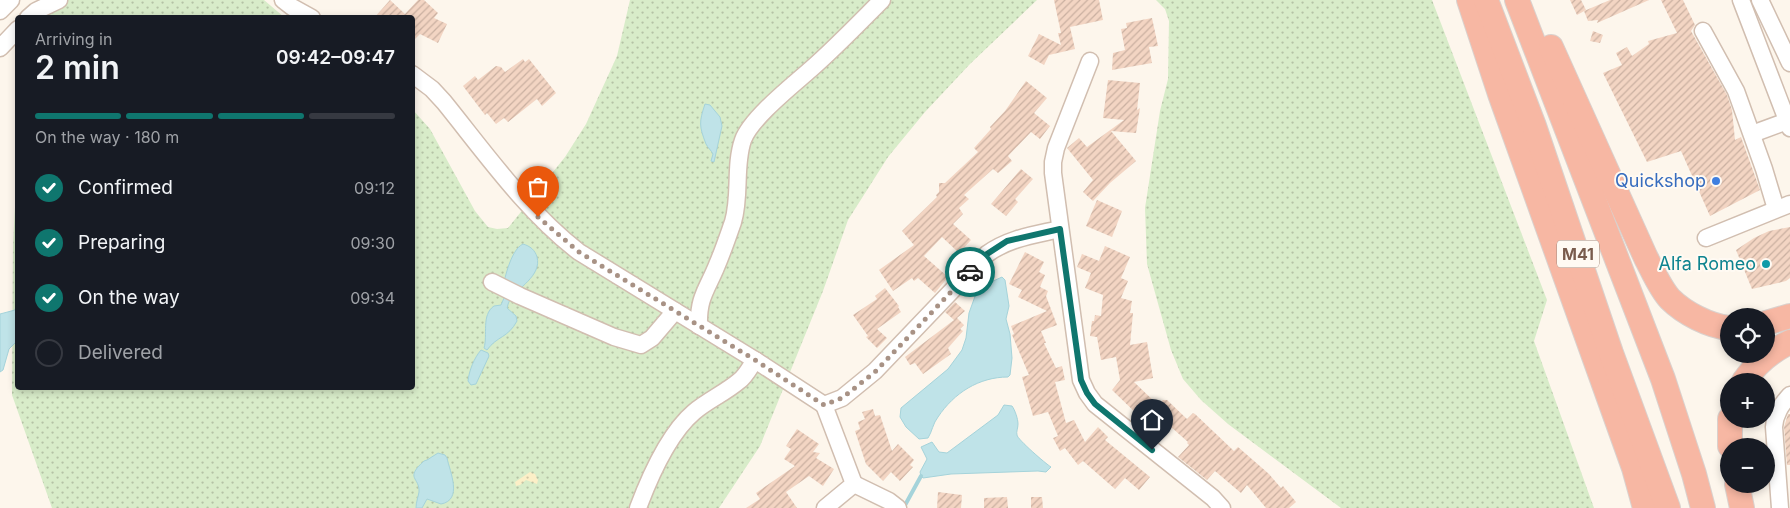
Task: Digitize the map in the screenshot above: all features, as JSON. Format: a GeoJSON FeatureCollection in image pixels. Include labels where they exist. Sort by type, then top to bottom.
{"type":"FeatureCollection","features":[{"type":"Feature","properties":{"kind":"highway"},"geometry":{"type":"LineString","coordinates":[[1469,0],[1500,94],[1634,468],[1645,508]]}},
{"type":"Feature","properties":{"kind":"highway","name":"M41"},"geometry":{"type":"LineString","coordinates":[[1486,0],[1534,126],[1611,353],[1668,508]]}},
{"type":"Feature","properties":{"kind":"highway","name":"M41"},"geometry":{"type":"LineString","coordinates":[[1517,0],[1663,379],[1703,508]]}},
{"type":"Feature","properties":{"kind":"highway"},"geometry":{"type":"LineString","coordinates":[[1530,0],[1642,250],[1656,276],[1669,298],[1685,310],[1708,322],[1720,325]]}},
{"type":"Feature","properties":{"kind":"highway"},"geometry":{"type":"LineString","coordinates":[[1775,320],[1790,316]]}},
{"type":"Feature","properties":{"kind":"highway"},"geometry":{"type":"LineString","coordinates":[[1750,373],[1760,361],[1790,342]]}},
{"type":"Feature","properties":{"kind":"highway"},"geometry":{"type":"LineString","coordinates":[[1739,493],[1742,508]]}},
{"type":"Feature","properties":{"kind":"street"},"geometry":{"type":"LineString","coordinates":[[0,11],[11,0]]}},
{"type":"Feature","properties":{"kind":"street"},"geometry":{"type":"LineString","coordinates":[[31,15],[59,0]]}},
{"type":"Feature","properties":{"kind":"street"},"geometry":{"type":"LineString","coordinates":[[283,0],[307,15]]}},
{"type":"Feature","properties":{"kind":"street"},"geometry":{"type":"LineString","coordinates":[[699,326],[701,300],[717,265],[733,222],[737,205],[741,150],[748,130],[787,90],[882,0]]}},
{"type":"Feature","properties":{"kind":"street"},"geometry":{"type":"LineString","coordinates":[[1741,0],[1789,123],[1752,134]]}},
{"type":"Feature","properties":{"kind":"street"},"geometry":{"type":"LineString","coordinates":[[1760,0],[1790,63]]}},
{"type":"Feature","properties":{"kind":"street"},"geometry":{"type":"LineString","coordinates":[[0,48],[15,31]]}},
{"type":"Feature","properties":{"kind":"street"},"geometry":{"type":"LineString","coordinates":[[1703,31],[1736,91],[1783,206],[1706,238]]}},
{"type":"Feature","properties":{"kind":"street"},"geometry":{"type":"LineString","coordinates":[[1090,61],[1077,92],[1053,162],[1060,229],[1081,380],[1087,393],[1105,414],[1218,503]]}},
{"type":"Feature","properties":{"kind":"street"},"geometry":{"type":"LineString","coordinates":[[415,76],[432,89],[444,102],[538,217],[550,229],[579,252],[755,360],[824,405],[854,484],[897,507]]}},
{"type":"Feature","properties":{"kind":"street"},"geometry":{"type":"LineString","coordinates":[[824,405],[842,398],[875,372],[987,254],[1007,241],[1060,229]]}},
{"type":"Feature","properties":{"kind":"street"},"geometry":{"type":"LineString","coordinates":[[496,284],[614,337],[641,345],[652,338],[675,311]]}},
{"type":"Feature","properties":{"kind":"street"},"geometry":{"type":"LineString","coordinates":[[638,508],[672,437],[683,423],[709,401],[740,381],[755,360]]}},
{"type":"Feature","properties":{"kind":"street"},"geometry":{"type":"LineString","coordinates":[[1780,508],[1774,418],[1790,395]]}},
{"type":"Feature","properties":{"kind":"street"},"geometry":{"type":"LineString","coordinates":[[825,508],[854,484]]}},
{"type":"Feature","properties":{"kind":"green space"},"geometry":{"type":"Polygon","coordinates":[[[40,0],[264,0],[282,15],[31,15],[40,0]]]}},
{"type":"Feature","properties":{"kind":"green space"},"geometry":{"type":"Polygon","coordinates":[[[630,0],[1037,0],[970,64],[925,112],[888,157],[848,220],[823,291],[760,446],[719,508],[52,508],[12,395],[15,207],[15,390],[415,390],[415,112],[430,129],[475,211],[488,227],[497,229],[508,228],[565,157],[586,124],[617,56],[630,0]]]}},
{"type":"Feature","properties":{"kind":"green space"},"geometry":{"type":"Polygon","coordinates":[[[1156,0],[1432,0],[1547,300],[1534,341],[1594,508],[1341,508],[1228,424],[1201,400],[1183,379],[1171,350],[1147,264],[1145,208],[1160,111],[1168,79],[1169,21],[1165,9],[1156,0]]]}},
{"type":"Feature","properties":{"kind":"sand"},"geometry":{"type":"Polygon","coordinates":[[[530,472],[535,474],[538,480],[537,484],[526,480],[516,486],[515,482],[530,472]]]}},
{"type":"Feature","properties":{"kind":"water"},"geometry":{"type":"Polygon","coordinates":[[[705,104],[710,105],[720,117],[722,126],[714,162],[711,161],[713,154],[706,144],[701,128],[705,104]]]}},
{"type":"Feature","properties":{"kind":"water"},"geometry":{"type":"Polygon","coordinates":[[[523,244],[532,249],[537,257],[538,264],[536,270],[508,303],[507,308],[516,316],[517,321],[514,327],[487,350],[484,348],[486,320],[494,306],[501,305],[504,298],[501,295],[508,267],[514,253],[523,244]]]}},
{"type":"Feature","properties":{"kind":"water"},"geometry":{"type":"Polygon","coordinates":[[[1002,277],[1005,280],[1009,306],[1006,319],[1010,334],[1012,358],[1010,375],[977,383],[968,388],[944,408],[936,419],[928,438],[919,439],[906,427],[900,417],[901,408],[948,369],[962,350],[966,338],[969,313],[978,288],[1002,277]]]}},
{"type":"Feature","properties":{"kind":"water"},"geometry":{"type":"Polygon","coordinates":[[[15,310],[15,343],[9,349],[3,370],[0,372],[0,314],[15,310]]]}},
{"type":"Feature","properties":{"kind":"water"},"geometry":{"type":"Polygon","coordinates":[[[481,350],[488,353],[489,356],[476,384],[471,385],[468,381],[469,373],[481,350]]]}},
{"type":"Feature","properties":{"kind":"water"},"geometry":{"type":"Polygon","coordinates":[[[1004,405],[1012,406],[1014,410],[1018,422],[1018,437],[1051,467],[1046,472],[951,474],[923,478],[921,476],[920,472],[927,459],[921,447],[932,442],[939,452],[947,453],[998,415],[1004,405]]]}},
{"type":"Feature","properties":{"kind":"water"},"geometry":{"type":"Polygon","coordinates":[[[438,453],[445,455],[447,458],[453,485],[452,497],[441,504],[427,499],[422,508],[416,508],[419,487],[414,478],[415,471],[424,461],[438,453]]]}},
{"type":"Feature","properties":{"kind":"building"},"geometry":{"type":"Polygon","coordinates":[[[390,0],[405,14],[418,0],[424,0],[438,13],[434,18],[447,24],[438,43],[420,34],[415,39],[415,15],[377,15],[390,0]]]}},
{"type":"Feature","properties":{"kind":"building"},"geometry":{"type":"Polygon","coordinates":[[[1054,0],[1099,0],[1103,20],[1070,27],[1075,49],[1049,55],[1044,65],[1028,56],[1039,34],[1061,45],[1058,33],[1061,33],[1054,0]]]}},
{"type":"Feature","properties":{"kind":"building"},"geometry":{"type":"Polygon","coordinates":[[[1570,0],[1581,0],[1586,10],[1577,15],[1570,0]]]}},
{"type":"Feature","properties":{"kind":"building"},"geometry":{"type":"Polygon","coordinates":[[[1610,0],[1649,0],[1597,23],[1598,20],[1588,21],[1584,11],[1610,0]]]}},
{"type":"Feature","properties":{"kind":"building"},"geometry":{"type":"Polygon","coordinates":[[[1661,0],[1683,0],[1695,25],[1691,31],[1727,95],[1732,110],[1735,140],[1741,137],[1760,190],[1710,216],[1681,151],[1647,162],[1603,73],[1622,65],[1616,53],[1627,47],[1632,56],[1649,44],[1648,41],[1677,33],[1661,0]]]}},
{"type":"Feature","properties":{"kind":"building"},"geometry":{"type":"Polygon","coordinates":[[[1152,18],[1158,46],[1149,47],[1152,63],[1112,70],[1113,53],[1125,50],[1121,29],[1127,28],[1126,23],[1152,18]]]}},
{"type":"Feature","properties":{"kind":"building"},"geometry":{"type":"Polygon","coordinates":[[[1593,31],[1603,35],[1600,43],[1590,41],[1593,31]]]}},
{"type":"Feature","properties":{"kind":"building"},"geometry":{"type":"Polygon","coordinates":[[[523,59],[525,62],[529,59],[556,93],[542,106],[537,99],[508,122],[504,118],[496,124],[487,113],[485,115],[463,86],[475,76],[478,80],[496,66],[501,67],[505,72],[523,59]]]}},
{"type":"Feature","properties":{"kind":"building"},"geometry":{"type":"Polygon","coordinates":[[[1108,80],[1140,83],[1137,110],[1140,108],[1136,133],[1111,131],[1136,161],[1110,183],[1093,201],[1083,192],[1093,180],[1067,148],[1079,138],[1087,147],[1124,120],[1103,118],[1108,80]]]}},
{"type":"Feature","properties":{"kind":"building"},"geometry":{"type":"Polygon","coordinates":[[[1026,81],[1047,98],[1034,113],[1050,126],[1040,139],[1031,132],[1008,156],[1012,161],[998,173],[993,169],[964,195],[969,199],[959,208],[963,214],[953,224],[971,240],[959,253],[942,237],[924,256],[948,277],[935,293],[918,278],[914,281],[912,278],[893,291],[879,270],[914,245],[902,231],[937,197],[939,183],[945,183],[978,152],[974,148],[1005,111],[1026,81]]]}},
{"type":"Feature","properties":{"kind":"building"},"geometry":{"type":"Polygon","coordinates":[[[1021,169],[1033,179],[1015,199],[1018,202],[1006,216],[991,204],[1021,169]]]}},
{"type":"Feature","properties":{"kind":"building"},"geometry":{"type":"Polygon","coordinates":[[[1097,200],[1122,211],[1112,237],[1086,226],[1097,200]]]}},
{"type":"Feature","properties":{"kind":"building","name":"Alfa Romeo"},"geometry":{"type":"Polygon","coordinates":[[[1790,227],[1790,278],[1786,281],[1752,289],[1736,250],[1769,231],[1790,227]]]}},
{"type":"Feature","properties":{"kind":"building"},"geometry":{"type":"Polygon","coordinates":[[[1105,246],[1130,257],[1121,278],[1128,281],[1121,298],[1132,301],[1130,313],[1133,313],[1130,345],[1147,342],[1153,378],[1134,382],[1157,406],[1163,400],[1167,400],[1187,419],[1193,413],[1195,414],[1234,451],[1238,447],[1269,474],[1281,488],[1283,486],[1296,502],[1289,508],[1266,508],[1247,485],[1241,493],[1215,471],[1207,480],[1178,457],[1189,445],[1188,442],[1171,427],[1163,435],[1143,414],[1140,417],[1112,390],[1120,380],[1116,357],[1101,360],[1097,337],[1090,336],[1092,321],[1094,321],[1095,315],[1101,316],[1103,295],[1085,288],[1091,273],[1077,267],[1082,254],[1099,261],[1105,246]]]}},
{"type":"Feature","properties":{"kind":"building"},"geometry":{"type":"Polygon","coordinates":[[[1025,252],[1044,262],[1039,272],[1045,275],[1040,287],[1048,291],[1046,296],[1057,325],[1041,331],[1046,343],[1044,343],[1056,368],[1062,366],[1065,380],[1055,382],[1066,423],[1074,420],[1085,442],[1098,427],[1108,437],[1105,440],[1150,477],[1139,490],[1125,478],[1115,489],[1083,461],[1078,465],[1065,448],[1060,451],[1053,438],[1058,436],[1048,412],[1033,416],[1022,377],[1029,375],[1012,335],[1014,334],[1011,326],[1047,311],[1018,297],[1022,290],[1009,284],[1025,252]]]}},
{"type":"Feature","properties":{"kind":"building"},"geometry":{"type":"Polygon","coordinates":[[[885,288],[899,306],[901,312],[877,329],[887,338],[877,348],[866,337],[868,336],[853,315],[877,299],[875,296],[885,288]]]}},
{"type":"Feature","properties":{"kind":"building"},"geometry":{"type":"Polygon","coordinates":[[[955,302],[965,311],[957,318],[964,325],[960,329],[963,331],[948,348],[951,354],[923,374],[915,363],[910,365],[905,357],[954,320],[945,312],[955,302]]]}},
{"type":"Feature","properties":{"kind":"building"},"geometry":{"type":"Polygon","coordinates":[[[873,409],[875,416],[880,415],[892,451],[898,444],[914,460],[910,465],[913,467],[900,481],[891,472],[883,481],[866,464],[855,431],[860,429],[858,422],[865,419],[862,412],[873,409]]]}},
{"type":"Feature","properties":{"kind":"building"},"geometry":{"type":"Polygon","coordinates":[[[1788,414],[1790,414],[1790,465],[1787,465],[1784,427],[1788,414]]]}},
{"type":"Feature","properties":{"kind":"building"},"geometry":{"type":"Polygon","coordinates":[[[797,429],[819,444],[813,452],[820,453],[816,458],[834,469],[823,486],[809,476],[786,492],[797,508],[746,508],[760,499],[756,493],[795,466],[784,459],[791,449],[786,446],[797,429]]]}},
{"type":"Feature","properties":{"kind":"building"},"geometry":{"type":"Polygon","coordinates":[[[938,492],[962,495],[961,508],[937,508],[938,492]]]}},
{"type":"Feature","properties":{"kind":"building"},"geometry":{"type":"Polygon","coordinates":[[[1007,497],[1008,508],[984,508],[984,498],[1007,497]]]}},
{"type":"Feature","properties":{"kind":"building"},"geometry":{"type":"Polygon","coordinates":[[[1031,497],[1042,497],[1043,508],[1031,508],[1031,497]]]}},
{"type":"Feature","properties":{"kind":"waterway"},"geometry":{"type":"LineString","coordinates":[[904,507],[921,476]]}},
{"type":"Feature","properties":{"kind":"way so far"},"geometry":{"type":"LineString","coordinates":[[538,217],[562,240],[579,252],[755,360],[824,405],[842,398],[875,372],[970,272]]}},
{"type":"Feature","properties":{"kind":"place","name":"Quickshop"},"geometry":{"type":"Point","coordinates":[1716,181]}},
{"type":"Feature","properties":{"kind":"place","name":"Alfa Romeo"},"geometry":{"type":"Point","coordinates":[1766,264]}},
{"type":"Feature","properties":{"kind":"route"},"geometry":{"type":"LineString","coordinates":[[970,272],[987,254],[1007,241],[1060,229],[1081,380],[1087,393],[1105,414],[1152,450]]}}]}
